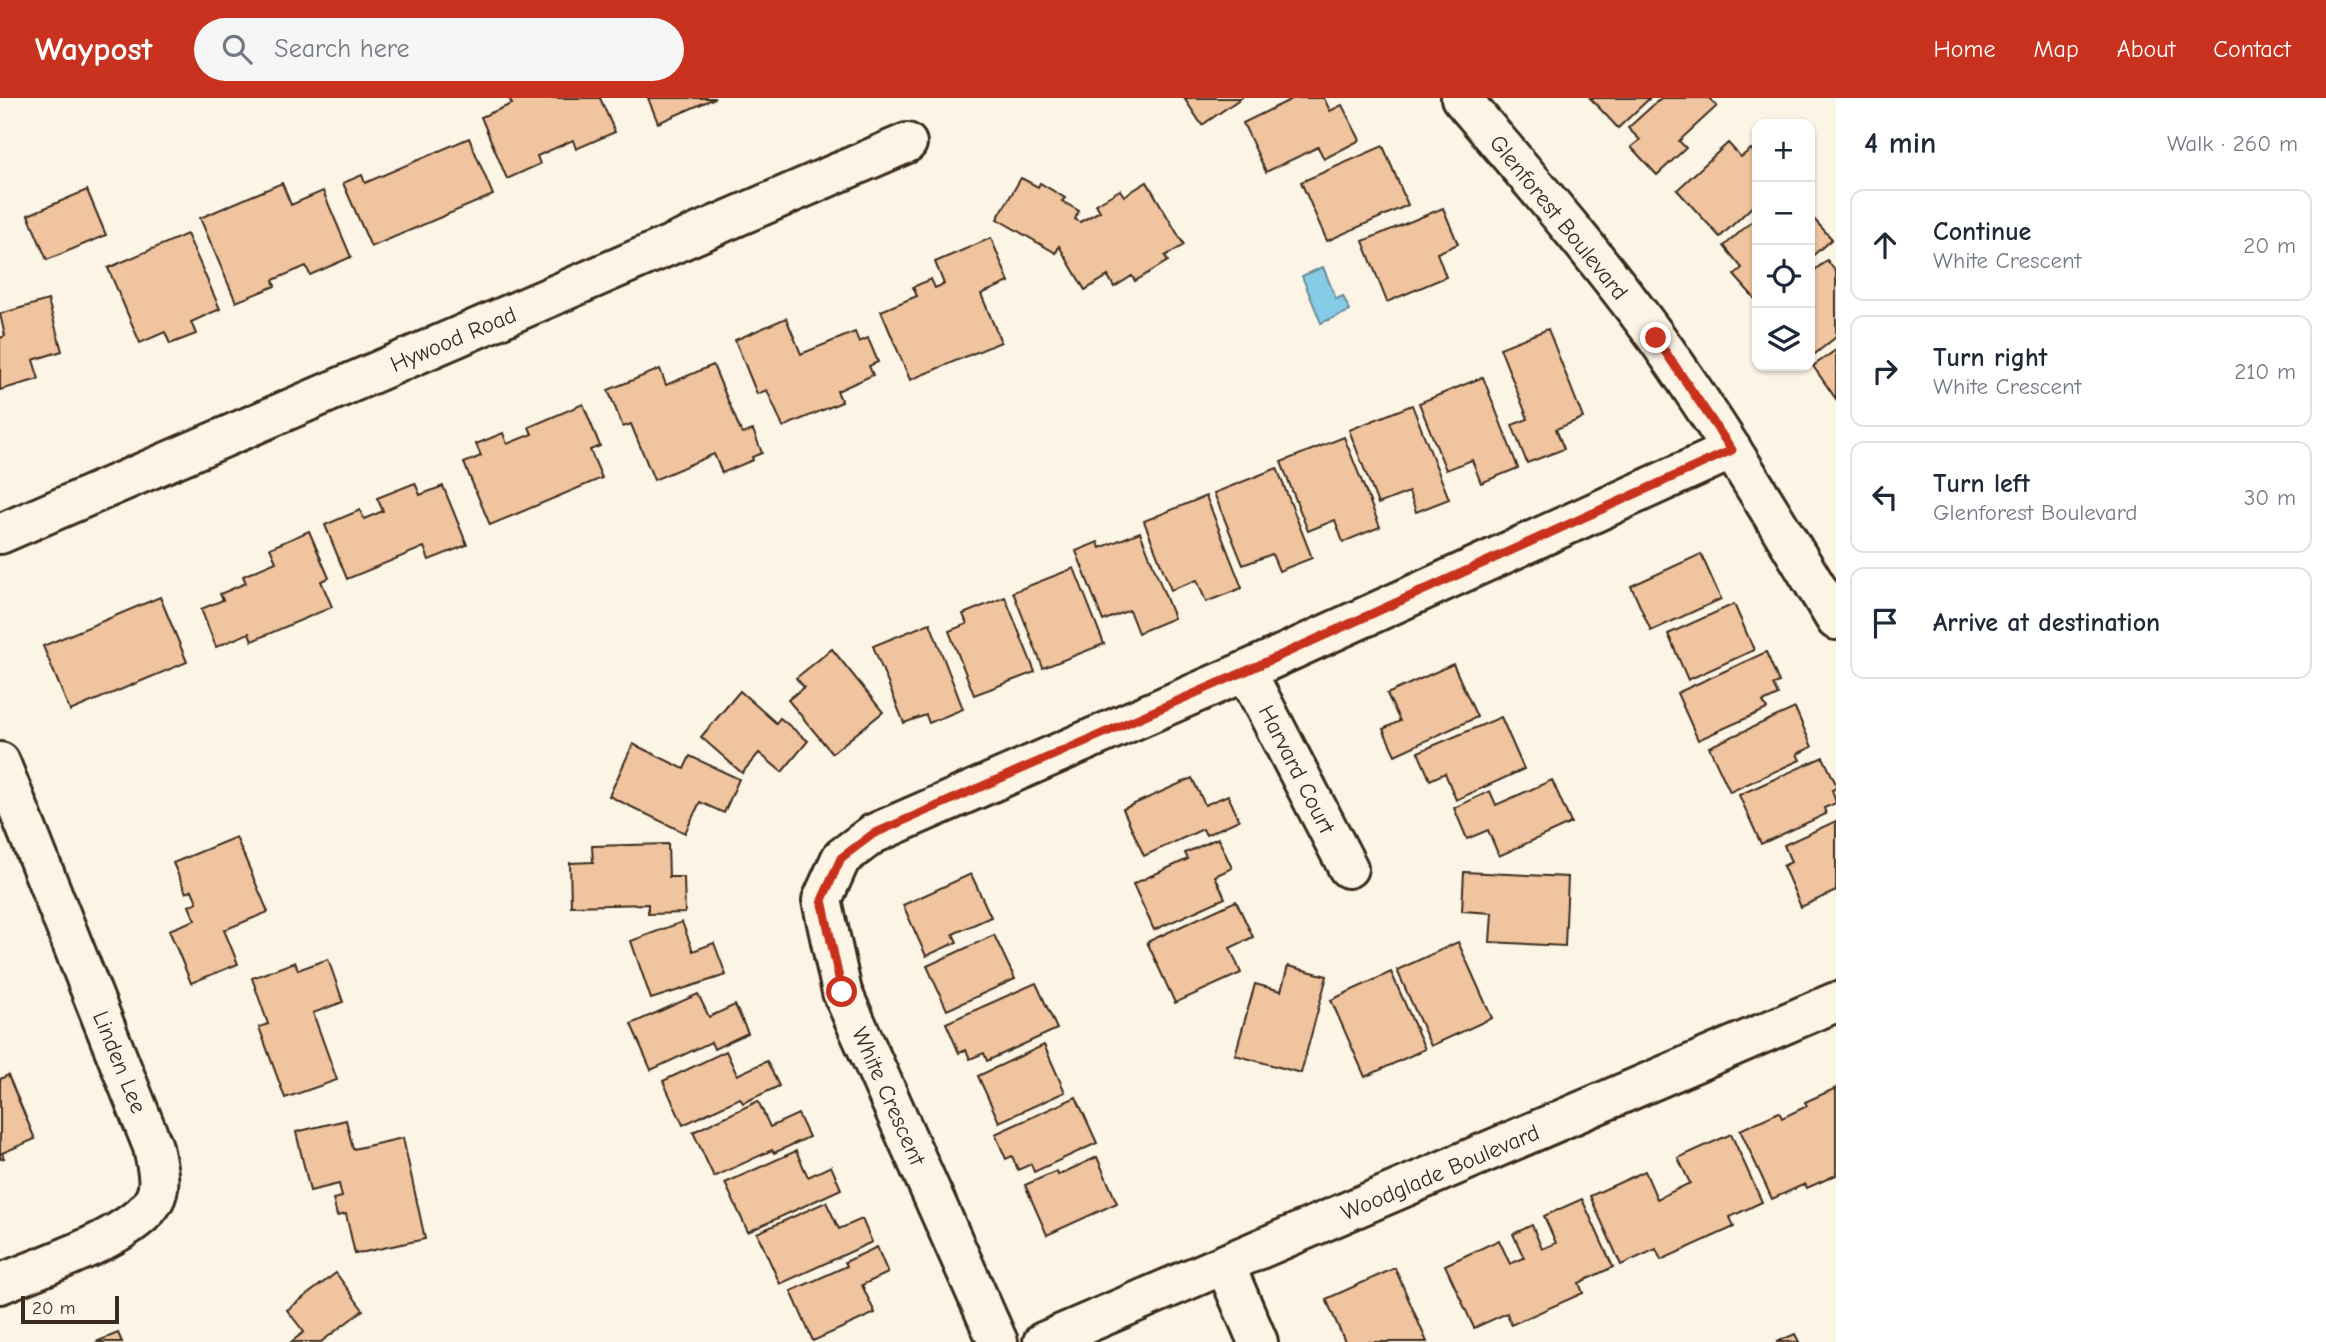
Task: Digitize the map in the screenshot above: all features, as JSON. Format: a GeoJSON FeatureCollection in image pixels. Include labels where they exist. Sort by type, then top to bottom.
{"type":"FeatureCollection","features":[{"type":"Feature","properties":{"kind":"street","name":"Glenforest Boulevard"},"geometry":{"type":"LineString","coordinates":[[1461,98],[1581,240],[1656,338],[1732,450],[1836,620]]}},
{"type":"Feature","properties":{"kind":"street","name":"Hywood Road"},"geometry":{"type":"LineString","coordinates":[[0,534],[907,143]]}},
{"type":"Feature","properties":{"kind":"street","name":"White Crescent"},"geometry":{"type":"LineString","coordinates":[[998,1342],[842,992],[822,900],[841,858],[873,834],[1246,671],[1732,450]]}},
{"type":"Feature","properties":{"kind":"street","name":"Harvard Court"},"geometry":{"type":"LineString","coordinates":[[1246,671],[1348,868]]}},
{"type":"Feature","properties":{"kind":"street","name":"Linden Lee"},"geometry":{"type":"LineString","coordinates":[[0,762],[153,1147],[159,1180],[155,1200],[135,1223],[107,1238],[0,1284]]}},
{"type":"Feature","properties":{"kind":"street","name":"Woodglade Boulevard"},"geometry":{"type":"LineString","coordinates":[[1043,1342],[1836,1002]]}},
{"type":"Feature","properties":{"kind":"street"},"geometry":{"type":"LineString","coordinates":[[1225,1265],[1258,1342]]}},
{"type":"Feature","properties":{"kind":"water"},"geometry":{"type":"Polygon","coordinates":[[[1323,267],[1336,299],[1343,296],[1350,311],[1321,323],[1302,276],[1323,267]]]}},
{"type":"Feature","properties":{"kind":"building"},"geometry":{"type":"Polygon","coordinates":[[[509,98],[600,98],[615,132],[576,149],[573,140],[537,156],[540,164],[507,179],[481,117],[512,104],[509,98]]]}},
{"type":"Feature","properties":{"kind":"building"},"geometry":{"type":"Polygon","coordinates":[[[648,98],[715,98],[658,123],[648,98]]]}},
{"type":"Feature","properties":{"kind":"building"},"geometry":{"type":"Polygon","coordinates":[[[1184,98],[1241,98],[1202,125],[1184,98]]]}},
{"type":"Feature","properties":{"kind":"building"},"geometry":{"type":"Polygon","coordinates":[[[1294,98],[1324,98],[1330,111],[1342,105],[1360,140],[1324,159],[1318,147],[1266,172],[1243,123],[1294,98]]]}},
{"type":"Feature","properties":{"kind":"building"},"geometry":{"type":"Polygon","coordinates":[[[1590,98],[1650,98],[1618,128],[1590,98]]]}},
{"type":"Feature","properties":{"kind":"building"},"geometry":{"type":"Polygon","coordinates":[[[1661,98],[1709,98],[1717,106],[1679,141],[1686,148],[1657,175],[1631,147],[1640,140],[1628,128],[1661,98]]]}},
{"type":"Feature","properties":{"kind":"building"},"geometry":{"type":"Polygon","coordinates":[[[469,138],[493,195],[371,247],[343,183],[362,175],[365,183],[469,138]]]}},
{"type":"Feature","properties":{"kind":"building"},"geometry":{"type":"Polygon","coordinates":[[[1728,143],[1741,157],[1752,150],[1752,207],[1720,237],[1677,190],[1728,143]]]}},
{"type":"Feature","properties":{"kind":"building"},"geometry":{"type":"Polygon","coordinates":[[[1383,146],[1408,205],[1327,241],[1301,182],[1383,146]]]}},
{"type":"Feature","properties":{"kind":"building"},"geometry":{"type":"Polygon","coordinates":[[[1021,178],[1038,187],[1040,183],[1065,198],[1062,201],[1079,211],[1075,219],[1080,222],[1100,211],[1096,204],[1120,190],[1124,196],[1147,182],[1184,245],[1165,256],[1168,261],[1135,281],[1132,276],[1114,287],[1108,276],[1085,290],[1059,246],[1056,253],[997,219],[1021,178]]]}},
{"type":"Feature","properties":{"kind":"building"},"geometry":{"type":"Polygon","coordinates":[[[282,183],[291,205],[323,191],[351,257],[310,275],[306,266],[273,280],[275,286],[236,302],[200,218],[282,183]]]}},
{"type":"Feature","properties":{"kind":"building"},"geometry":{"type":"Polygon","coordinates":[[[87,190],[106,235],[47,260],[28,215],[87,190]]]}},
{"type":"Feature","properties":{"kind":"building"},"geometry":{"type":"Polygon","coordinates":[[[1443,208],[1458,244],[1437,253],[1446,277],[1387,302],[1363,241],[1443,208]]]}},
{"type":"Feature","properties":{"kind":"building"},"geometry":{"type":"Polygon","coordinates":[[[1815,220],[1832,239],[1815,254],[1815,220]]]}},
{"type":"Feature","properties":{"kind":"building"},"geometry":{"type":"Polygon","coordinates":[[[1752,221],[1752,295],[1734,275],[1742,268],[1724,246],[1752,221]]]}},
{"type":"Feature","properties":{"kind":"building"},"geometry":{"type":"Polygon","coordinates":[[[187,234],[220,309],[191,322],[196,334],[170,344],[165,332],[140,343],[108,268],[187,234]]]}},
{"type":"Feature","properties":{"kind":"building"},"geometry":{"type":"Polygon","coordinates":[[[991,238],[1009,282],[981,294],[1001,342],[910,380],[881,311],[917,296],[913,287],[931,279],[935,288],[944,284],[935,262],[991,238]]]}},
{"type":"Feature","properties":{"kind":"building"},"geometry":{"type":"Polygon","coordinates":[[[1827,260],[1836,272],[1836,337],[1815,354],[1815,308],[1815,270],[1827,260]]]}},
{"type":"Feature","properties":{"kind":"building"},"geometry":{"type":"Polygon","coordinates":[[[48,300],[62,351],[33,360],[39,379],[0,390],[0,338],[5,336],[0,314],[48,300]]]}},
{"type":"Feature","properties":{"kind":"building"},"geometry":{"type":"Polygon","coordinates":[[[786,318],[801,354],[855,332],[859,342],[868,338],[878,362],[869,366],[873,375],[837,391],[842,402],[783,427],[767,390],[757,394],[735,340],[786,318]]]}},
{"type":"Feature","properties":{"kind":"building"},"geometry":{"type":"Polygon","coordinates":[[[1548,329],[1583,418],[1556,429],[1564,449],[1527,463],[1512,425],[1528,419],[1500,348],[1548,329]]]}},
{"type":"Feature","properties":{"kind":"building"},"geometry":{"type":"Polygon","coordinates":[[[1836,350],[1836,399],[1815,369],[1815,365],[1836,350]]]}},
{"type":"Feature","properties":{"kind":"building"},"geometry":{"type":"Polygon","coordinates":[[[713,365],[742,434],[753,430],[762,453],[752,457],[753,460],[722,473],[714,454],[654,480],[631,424],[623,427],[608,390],[660,369],[666,385],[713,365]]]}},
{"type":"Feature","properties":{"kind":"building"},"geometry":{"type":"Polygon","coordinates":[[[1483,377],[1518,468],[1481,483],[1472,460],[1446,470],[1419,403],[1483,377]]]}},
{"type":"Feature","properties":{"kind":"building"},"geometry":{"type":"Polygon","coordinates":[[[583,404],[600,446],[590,450],[602,478],[490,525],[464,463],[481,456],[476,444],[503,433],[507,444],[532,434],[529,427],[583,404]]]}},
{"type":"Feature","properties":{"kind":"building"},"geometry":{"type":"Polygon","coordinates":[[[1412,405],[1449,499],[1416,512],[1409,492],[1378,504],[1349,430],[1412,405]]]}},
{"type":"Feature","properties":{"kind":"building"},"geometry":{"type":"Polygon","coordinates":[[[1344,437],[1380,527],[1343,542],[1335,520],[1308,531],[1281,462],[1344,437]]]}},
{"type":"Feature","properties":{"kind":"building"},"geometry":{"type":"Polygon","coordinates":[[[1277,468],[1312,558],[1279,571],[1272,554],[1243,565],[1214,493],[1277,468]]]}},
{"type":"Feature","properties":{"kind":"building"},"geometry":{"type":"Polygon","coordinates":[[[415,483],[420,495],[443,486],[467,545],[429,560],[424,547],[347,579],[325,525],[360,510],[364,519],[383,511],[377,498],[415,483]]]}},
{"type":"Feature","properties":{"kind":"building"},"geometry":{"type":"Polygon","coordinates":[[[1206,496],[1242,588],[1206,602],[1197,580],[1171,590],[1144,521],[1206,496]]]}},
{"type":"Feature","properties":{"kind":"building"},"geometry":{"type":"Polygon","coordinates":[[[309,531],[329,578],[321,581],[332,607],[252,641],[249,633],[216,647],[201,609],[223,600],[220,594],[246,583],[243,576],[276,562],[270,548],[309,531]]]}},
{"type":"Feature","properties":{"kind":"building"},"geometry":{"type":"Polygon","coordinates":[[[1140,532],[1174,618],[1138,633],[1129,610],[1103,621],[1076,551],[1098,542],[1100,548],[1140,532]]]}},
{"type":"Feature","properties":{"kind":"building"},"geometry":{"type":"Polygon","coordinates":[[[1701,554],[1721,599],[1651,631],[1631,586],[1701,554]]]}},
{"type":"Feature","properties":{"kind":"building"},"geometry":{"type":"Polygon","coordinates":[[[1074,568],[1104,644],[1043,668],[1013,592],[1074,568]]]}},
{"type":"Feature","properties":{"kind":"building"},"geometry":{"type":"Polygon","coordinates":[[[160,597],[187,662],[70,711],[43,646],[160,597]]]}},
{"type":"Feature","properties":{"kind":"building"},"geometry":{"type":"Polygon","coordinates":[[[1005,597],[1035,672],[974,695],[949,631],[967,624],[963,614],[1005,597]]]}},
{"type":"Feature","properties":{"kind":"building"},"geometry":{"type":"Polygon","coordinates":[[[1734,604],[1754,650],[1688,680],[1668,634],[1734,604]]]}},
{"type":"Feature","properties":{"kind":"building"},"geometry":{"type":"Polygon","coordinates":[[[930,623],[963,709],[929,723],[926,715],[904,723],[873,646],[930,623]]]}},
{"type":"Feature","properties":{"kind":"building"},"geometry":{"type":"Polygon","coordinates":[[[832,649],[883,712],[832,753],[788,700],[804,687],[796,678],[832,649]]]}},
{"type":"Feature","properties":{"kind":"building"},"geometry":{"type":"Polygon","coordinates":[[[1766,652],[1779,682],[1773,685],[1778,695],[1763,702],[1767,709],[1698,740],[1677,693],[1766,652]]]}},
{"type":"Feature","properties":{"kind":"building"},"geometry":{"type":"Polygon","coordinates":[[[1453,664],[1477,717],[1395,755],[1383,729],[1400,721],[1387,694],[1453,664]]]}},
{"type":"Feature","properties":{"kind":"building"},"geometry":{"type":"Polygon","coordinates":[[[740,691],[776,723],[780,718],[808,741],[782,772],[759,753],[742,773],[701,737],[740,691]]]}},
{"type":"Feature","properties":{"kind":"building"},"geometry":{"type":"Polygon","coordinates":[[[1795,708],[1812,747],[1797,754],[1800,760],[1730,792],[1709,747],[1795,708]]]}},
{"type":"Feature","properties":{"kind":"building"},"geometry":{"type":"Polygon","coordinates":[[[1501,717],[1524,769],[1456,800],[1445,773],[1430,780],[1418,752],[1501,717]]]}},
{"type":"Feature","properties":{"kind":"building"},"geometry":{"type":"Polygon","coordinates":[[[633,744],[684,769],[690,756],[739,779],[724,813],[700,802],[685,833],[609,796],[633,744]]]}},
{"type":"Feature","properties":{"kind":"building"},"geometry":{"type":"Polygon","coordinates":[[[1823,757],[1836,784],[1836,788],[1832,790],[1836,803],[1824,808],[1826,814],[1761,844],[1739,795],[1823,757]]]}},
{"type":"Feature","properties":{"kind":"building"},"geometry":{"type":"Polygon","coordinates":[[[1192,778],[1205,805],[1228,795],[1239,820],[1206,835],[1203,829],[1144,856],[1123,809],[1192,778]]]}},
{"type":"Feature","properties":{"kind":"building"},"geometry":{"type":"Polygon","coordinates":[[[1552,780],[1571,823],[1499,856],[1488,830],[1467,839],[1454,808],[1490,791],[1496,805],[1552,780]]]}},
{"type":"Feature","properties":{"kind":"building"},"geometry":{"type":"Polygon","coordinates":[[[1836,821],[1836,891],[1801,907],[1783,866],[1791,862],[1784,845],[1836,821]]]}},
{"type":"Feature","properties":{"kind":"building"},"geometry":{"type":"Polygon","coordinates":[[[236,837],[268,912],[224,930],[238,964],[191,983],[169,930],[195,920],[189,906],[197,902],[192,890],[186,893],[173,863],[236,837]]]}},
{"type":"Feature","properties":{"kind":"building"},"geometry":{"type":"Polygon","coordinates":[[[1218,838],[1232,868],[1215,876],[1225,898],[1154,930],[1133,884],[1188,859],[1185,853],[1218,838]]]}},
{"type":"Feature","properties":{"kind":"building"},"geometry":{"type":"Polygon","coordinates":[[[668,844],[669,877],[684,877],[685,913],[648,914],[648,904],[571,906],[570,863],[593,862],[592,846],[668,844]]]}},
{"type":"Feature","properties":{"kind":"building"},"geometry":{"type":"Polygon","coordinates":[[[1464,872],[1568,877],[1565,946],[1490,942],[1492,913],[1462,911],[1464,872]]]}},
{"type":"Feature","properties":{"kind":"building"},"geometry":{"type":"Polygon","coordinates":[[[971,874],[991,917],[953,934],[957,942],[926,956],[903,905],[971,874]]]}},
{"type":"Feature","properties":{"kind":"building"},"geometry":{"type":"Polygon","coordinates":[[[1236,901],[1253,937],[1230,948],[1241,973],[1175,1003],[1147,942],[1236,901]]]}},
{"type":"Feature","properties":{"kind":"building"},"geometry":{"type":"Polygon","coordinates":[[[682,922],[693,951],[714,943],[726,975],[651,999],[631,941],[682,922]]]}},
{"type":"Feature","properties":{"kind":"building"},"geometry":{"type":"Polygon","coordinates":[[[994,935],[1015,979],[947,1010],[927,966],[994,935]]]}},
{"type":"Feature","properties":{"kind":"building"},"geometry":{"type":"Polygon","coordinates":[[[1458,942],[1492,1018],[1431,1046],[1397,970],[1458,942]]]}},
{"type":"Feature","properties":{"kind":"building"},"geometry":{"type":"Polygon","coordinates":[[[328,959],[343,1002],[313,1013],[337,1080],[285,1098],[259,1027],[268,1024],[252,978],[295,962],[298,970],[328,959]]]}},
{"type":"Feature","properties":{"kind":"building"},"geometry":{"type":"Polygon","coordinates":[[[1288,966],[1327,976],[1301,1073],[1235,1055],[1255,984],[1281,991],[1288,966]]]}},
{"type":"Feature","properties":{"kind":"building"},"geometry":{"type":"Polygon","coordinates":[[[1391,972],[1425,1049],[1365,1077],[1331,1000],[1391,972]]]}},
{"type":"Feature","properties":{"kind":"building"},"geometry":{"type":"Polygon","coordinates":[[[1036,983],[1057,1029],[987,1061],[984,1053],[970,1059],[966,1050],[959,1053],[946,1023],[1036,983]]]}},
{"type":"Feature","properties":{"kind":"building"},"geometry":{"type":"Polygon","coordinates":[[[698,994],[709,1017],[735,1005],[748,1033],[714,1049],[711,1042],[651,1070],[631,1024],[698,994]]]}},
{"type":"Feature","properties":{"kind":"building"},"geometry":{"type":"Polygon","coordinates":[[[1044,1045],[1065,1092],[999,1122],[978,1076],[1044,1045]]]}},
{"type":"Feature","properties":{"kind":"building"},"geometry":{"type":"Polygon","coordinates":[[[726,1051],[737,1075],[767,1061],[779,1086],[743,1103],[740,1098],[683,1125],[663,1081],[726,1051]]]}},
{"type":"Feature","properties":{"kind":"building"},"geometry":{"type":"Polygon","coordinates":[[[8,1075],[35,1139],[2,1153],[4,1158],[0,1159],[0,1079],[8,1075]]]}},
{"type":"Feature","properties":{"kind":"building"},"geometry":{"type":"Polygon","coordinates":[[[1836,1088],[1836,1175],[1807,1188],[1805,1184],[1772,1199],[1740,1130],[1779,1112],[1782,1118],[1807,1106],[1805,1102],[1836,1088]]]}},
{"type":"Feature","properties":{"kind":"building"},"geometry":{"type":"Polygon","coordinates":[[[1076,1097],[1097,1143],[1034,1172],[1031,1164],[1018,1170],[1012,1156],[1006,1159],[995,1134],[1076,1097]]]}},
{"type":"Feature","properties":{"kind":"building"},"geometry":{"type":"Polygon","coordinates":[[[758,1101],[770,1127],[798,1114],[809,1137],[774,1153],[772,1150],[714,1177],[693,1132],[758,1101]]]}},
{"type":"Feature","properties":{"kind":"building"},"geometry":{"type":"Polygon","coordinates":[[[346,1120],[353,1149],[403,1138],[425,1239],[355,1254],[346,1214],[337,1216],[333,1199],[342,1197],[339,1184],[310,1191],[296,1132],[346,1120]]]}},
{"type":"Feature","properties":{"kind":"building"},"geometry":{"type":"Polygon","coordinates":[[[1731,1134],[1762,1202],[1730,1217],[1734,1227],[1661,1260],[1656,1249],[1621,1265],[1590,1196],[1645,1171],[1657,1199],[1690,1183],[1678,1158],[1731,1134]]]}},
{"type":"Feature","properties":{"kind":"building"},"geometry":{"type":"Polygon","coordinates":[[[796,1151],[808,1177],[831,1166],[841,1189],[748,1232],[725,1183],[796,1151]]]}},
{"type":"Feature","properties":{"kind":"building"},"geometry":{"type":"Polygon","coordinates":[[[1097,1157],[1117,1203],[1047,1235],[1025,1185],[1057,1171],[1058,1175],[1097,1157]]]}},
{"type":"Feature","properties":{"kind":"building"},"geometry":{"type":"Polygon","coordinates":[[[1582,1199],[1613,1267],[1579,1283],[1583,1293],[1511,1325],[1507,1313],[1474,1328],[1445,1265],[1499,1240],[1510,1264],[1524,1258],[1513,1234],[1532,1225],[1542,1249],[1556,1243],[1544,1216],[1582,1199]]]}},
{"type":"Feature","properties":{"kind":"building"},"geometry":{"type":"Polygon","coordinates":[[[826,1202],[839,1229],[862,1219],[872,1242],[780,1284],[757,1233],[826,1202]]]}},
{"type":"Feature","properties":{"kind":"building"},"geometry":{"type":"Polygon","coordinates":[[[877,1247],[888,1273],[862,1285],[875,1313],[813,1341],[791,1291],[847,1266],[845,1262],[877,1247]]]}},
{"type":"Feature","properties":{"kind":"building"},"geometry":{"type":"Polygon","coordinates":[[[1395,1268],[1427,1342],[1345,1342],[1326,1299],[1395,1268]]]}},
{"type":"Feature","properties":{"kind":"building"},"geometry":{"type":"Polygon","coordinates":[[[336,1273],[363,1310],[321,1342],[291,1342],[304,1332],[287,1310],[336,1273]]]}},
{"type":"Feature","properties":{"kind":"building"},"geometry":{"type":"Polygon","coordinates":[[[118,1333],[122,1342],[96,1342],[118,1333]]]}},
{"type":"Feature","properties":{"kind":"building"},"geometry":{"type":"Polygon","coordinates":[[[1795,1334],[1799,1342],[1777,1342],[1795,1334]]]}},
{"type":"Feature","properties":{"kind":"route"},"geometry":{"type":"LineString","coordinates":[[842,992],[822,900],[841,858],[873,834],[1246,671],[1732,450],[1656,338]]}}]}
